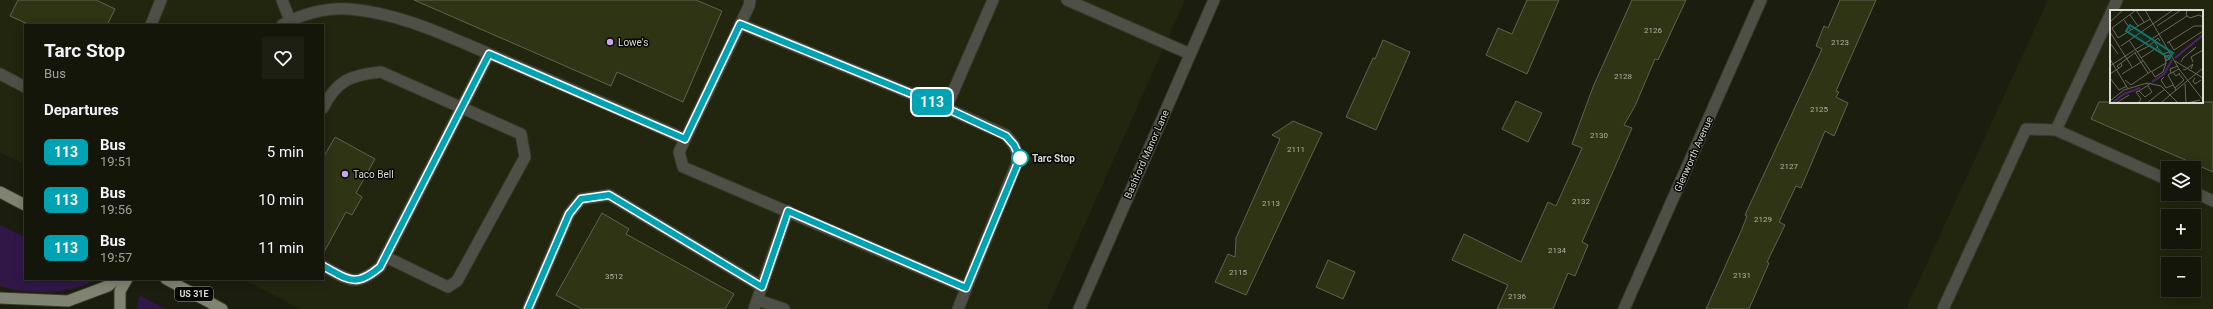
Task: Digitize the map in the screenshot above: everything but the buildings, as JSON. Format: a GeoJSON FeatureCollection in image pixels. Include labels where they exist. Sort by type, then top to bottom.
{"type":"FeatureCollection","features":[{"type":"Feature","properties":{"kind":"main road"},"geometry":{"type":"LineString","coordinates":[[0,192],[24,204]]}},
{"type":"Feature","properties":{"kind":"main road"},"geometry":{"type":"LineString","coordinates":[[0,298],[68,301],[108,286],[115,280]]}},
{"type":"Feature","properties":{"kind":"main road"},"geometry":{"type":"LineString","coordinates":[[120,309],[120,292],[126,280]]}},
{"type":"Feature","properties":{"kind":"main road","name":"US 31E"},"geometry":{"type":"LineString","coordinates":[[168,280],[222,309]]}},
{"type":"Feature","properties":{"kind":"street"},"geometry":{"type":"LineString","coordinates":[[152,24],[161,0]]}},
{"type":"Feature","properties":{"kind":"street"},"geometry":{"type":"LineString","coordinates":[[282,0],[286,23],[332,10],[349,9],[384,14],[439,33],[685,139]]}},
{"type":"Feature","properties":{"kind":"street"},"geometry":{"type":"LineString","coordinates":[[750,0],[749,6],[679,152],[683,167],[966,288]]}},
{"type":"Feature","properties":{"kind":"street"},"geometry":{"type":"LineString","coordinates":[[946,108],[993,0]]}},
{"type":"Feature","properties":{"kind":"street"},"geometry":{"type":"LineString","coordinates":[[1067,0],[1190,54]]}},
{"type":"Feature","properties":{"kind":"street","name":"Bashford Manor Lane"},"geometry":{"type":"LineString","coordinates":[[1079,309],[1214,0]]}},
{"type":"Feature","properties":{"kind":"street","name":"Glenworth Avenue"},"geometry":{"type":"LineString","coordinates":[[1624,309],[1761,0]]}},
{"type":"Feature","properties":{"kind":"street"},"geometry":{"type":"LineString","coordinates":[[2112,10],[2117,0]]}},
{"type":"Feature","properties":{"kind":"street"},"geometry":{"type":"LineString","coordinates":[[2056,130],[2110,14]]}},
{"type":"Feature","properties":{"kind":"street"},"geometry":{"type":"LineString","coordinates":[[740,24],[946,108],[1006,136],[1014,145],[1020,158],[958,309]]}},
{"type":"Feature","properties":{"kind":"street"},"geometry":{"type":"LineString","coordinates":[[324,267],[351,281],[367,278],[380,267],[489,54]]}},
{"type":"Feature","properties":{"kind":"street"},"geometry":{"type":"LineString","coordinates":[[324,107],[341,84],[357,74],[381,72],[521,134],[525,157],[457,282],[448,287],[386,257]]}},
{"type":"Feature","properties":{"kind":"street"},"geometry":{"type":"LineString","coordinates":[[0,74],[24,87]]}},
{"type":"Feature","properties":{"kind":"street"},"geometry":{"type":"LineString","coordinates":[[1943,309],[2026,129],[2056,130],[2161,177]]}},
{"type":"Feature","properties":{"kind":"street"},"geometry":{"type":"LineString","coordinates":[[528,309],[569,214],[581,199],[609,195],[762,287]]}},
{"type":"Feature","properties":{"kind":"street"},"geometry":{"type":"LineString","coordinates":[[2201,195],[2213,201]]}},
{"type":"Feature","properties":{"kind":"street"},"geometry":{"type":"LineString","coordinates":[[784,309],[756,304],[788,211]]}},
{"type":"Feature","properties":{"kind":"shaded area"},"geometry":{"type":"Polygon","coordinates":[[[0,0],[1185,0],[1047,309],[300,309],[245,280],[324,280],[324,24],[24,24],[24,164],[0,152],[0,0]]]}},
{"type":"Feature","properties":{"kind":"shaded area"},"geometry":{"type":"Polygon","coordinates":[[[2048,0],[2213,0],[2213,309],[1906,309],[2048,0]]]}},
{"type":"Feature","properties":{"kind":"shaded area"},"geometry":{"type":"Polygon","coordinates":[[[0,225],[24,237],[24,280],[97,280],[85,285],[61,291],[49,292],[25,291],[0,286],[0,225]]]}},
{"type":"Feature","properties":{"kind":"shaded area"},"geometry":{"type":"Polygon","coordinates":[[[139,295],[165,309],[137,309],[139,295]]]}},
{"type":"Feature","properties":{"kind":"bus line","name":"113"},"geometry":{"type":"LineString","coordinates":[[324,267],[351,281],[367,278],[380,267],[489,54],[685,139],[740,24],[946,108],[1006,136],[1014,145],[1020,158],[1001,200],[966,288],[788,211],[762,287],[609,195],[581,199],[569,214],[528,309]]}},
{"type":"Feature","properties":{"kind":"place","name":"Lowe's"},"geometry":{"type":"Point","coordinates":[610,42]}},
{"type":"Feature","properties":{"kind":"place","name":"Tarc Stop"},"geometry":{"type":"Point","coordinates":[1020,158]}},
{"type":"Feature","properties":{"kind":"place","name":"Taco Bell"},"geometry":{"type":"Point","coordinates":[345,174]}}]}
